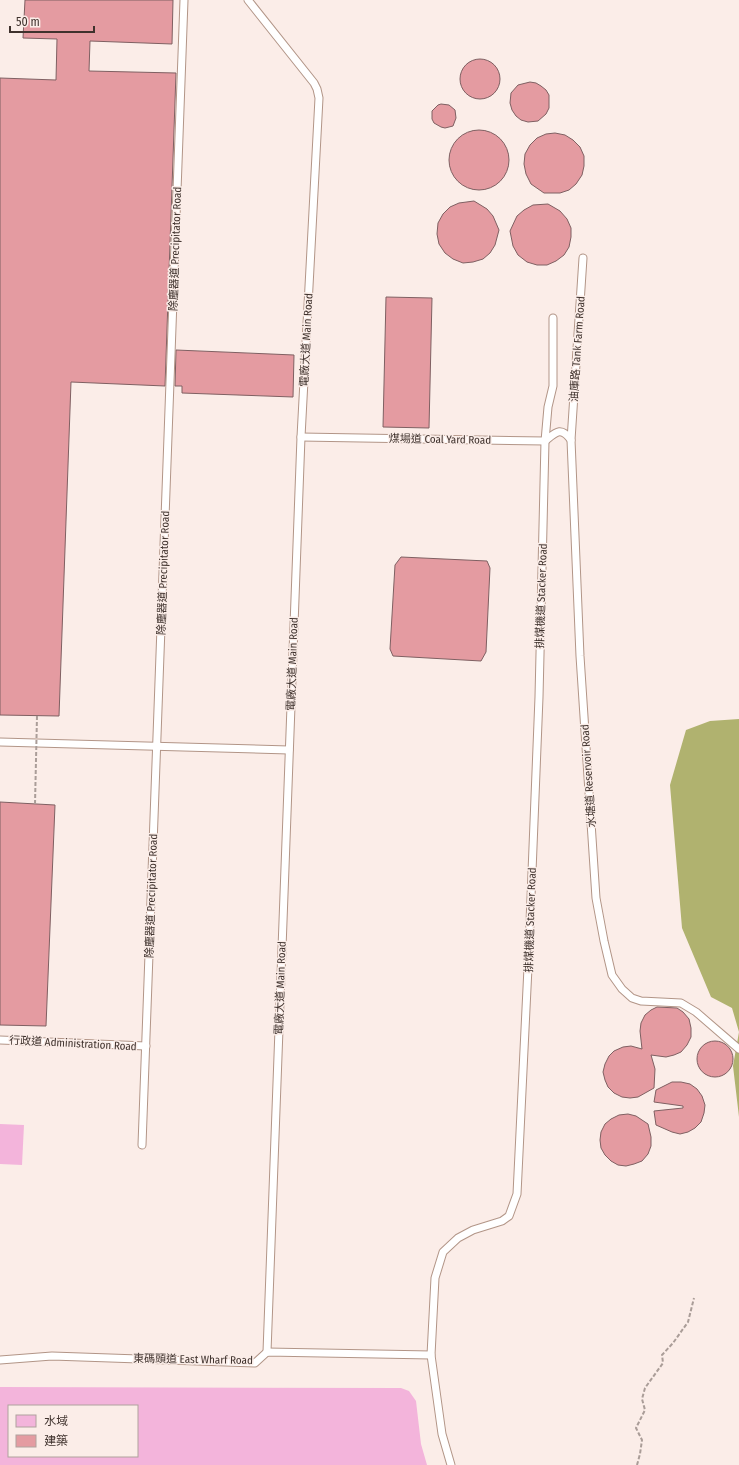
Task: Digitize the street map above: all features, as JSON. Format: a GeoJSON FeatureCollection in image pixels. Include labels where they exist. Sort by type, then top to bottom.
{"type":"FeatureCollection","features":[{"type":"Feature","properties":{"kind":"lane","name":"除塵器道 Precipitator Road"},"geometry":{"type":"LineString","coordinates":[[142,1145],[184,0]]}},
{"type":"Feature","properties":{"kind":"lane","name":"電廠大道 Main Road"},"geometry":{"type":"LineString","coordinates":[[248,0],[314,83],[319,98],[301,437],[267,1352]]}},
{"type":"Feature","properties":{"kind":"lane","name":"油庫路 Tank Farm Road"},"geometry":{"type":"LineString","coordinates":[[571,440],[583,258]]}},
{"type":"Feature","properties":{"kind":"lane","name":"排煤機道 Stacker Road"},"geometry":{"type":"LineString","coordinates":[[451,1465],[442,1434],[430,1355],[435,1278],[443,1252],[458,1238],[473,1230],[502,1221],[509,1216],[517,1194],[530,939],[539,689],[545,441],[548,407],[553,386],[553,318]]}},
{"type":"Feature","properties":{"kind":"lane"},"geometry":{"type":"LineString","coordinates":[[545,441],[556,432],[560,431],[566,433],[571,440]]}},
{"type":"Feature","properties":{"kind":"lane","name":"煤場道 Coal Yard Road"},"geometry":{"type":"LineString","coordinates":[[301,437],[545,441]]}},
{"type":"Feature","properties":{"kind":"lane","name":"水塘道 Reservoir Road"},"geometry":{"type":"LineString","coordinates":[[571,440],[580,656],[596,898],[612,975],[622,989],[632,998],[641,1001],[681,1003],[696,1012],[725,1036],[739,1050]]}},
{"type":"Feature","properties":{"kind":"lane"},"geometry":{"type":"LineString","coordinates":[[0,742],[289,750]]}},
{"type":"Feature","properties":{"kind":"lane","name":"行政道 Administration Road"},"geometry":{"type":"LineString","coordinates":[[0,1040],[146,1046]]}},
{"type":"Feature","properties":{"kind":"lane","name":"東碼頭道 East Wharf Road"},"geometry":{"type":"LineString","coordinates":[[0,1360],[52,1356],[255,1363],[267,1352],[430,1355]]}},
{"type":"Feature","properties":{"kind":"path"},"geometry":{"type":"LineString","coordinates":[[35,804],[38,716]]}},
{"type":"Feature","properties":{"kind":"path"},"geometry":{"type":"LineString","coordinates":[[637,1465],[642,1440],[636,1428],[645,1410],[642,1399],[645,1388],[663,1363],[662,1355],[673,1344],[688,1322],[694,1298]]}},
{"type":"Feature","properties":{"kind":"green space"},"geometry":{"type":"Polygon","coordinates":[[[739,719],[739,1032],[732,1008],[711,997],[682,928],[670,785],[686,730],[710,721],[739,719]]]}},
{"type":"Feature","properties":{"kind":"green space"},"geometry":{"type":"Polygon","coordinates":[[[739,1032],[739,1117],[733,1066],[739,1032]]]}},
{"type":"Feature","properties":{"kind":"water"},"geometry":{"type":"Polygon","coordinates":[[[0,1124],[24,1125],[22,1165],[0,1164],[0,1124]]]}},
{"type":"Feature","properties":{"kind":"water"},"geometry":{"type":"Polygon","coordinates":[[[0,1387],[401,1388],[409,1391],[416,1401],[421,1444],[427,1465],[0,1465],[0,1387]]]}},
{"type":"Feature","properties":{"kind":"building"},"geometry":{"type":"Polygon","coordinates":[[[25,0],[173,0],[172,44],[90,41],[89,71],[176,73],[165,386],[71,382],[59,716],[0,715],[0,78],[56,80],[57,39],[23,38],[25,0]]]}},
{"type":"Feature","properties":{"kind":"building"},"geometry":{"type":"Polygon","coordinates":[[[480,59],[488,61],[494,65],[498,71],[500,79],[498,87],[494,93],[488,97],[480,99],[472,97],[466,93],[462,87],[460,79],[462,71],[466,65],[472,61],[480,59]]]}},
{"type":"Feature","properties":{"kind":"building"},"geometry":{"type":"Polygon","coordinates":[[[530,82],[536,83],[546,90],[549,95],[549,108],[546,114],[538,121],[528,122],[521,120],[516,116],[510,103],[511,93],[518,85],[530,82]]]}},
{"type":"Feature","properties":{"kind":"building"},"geometry":{"type":"Polygon","coordinates":[[[441,104],[449,105],[455,110],[456,118],[453,126],[445,128],[434,123],[432,119],[432,111],[441,104]]]}},
{"type":"Feature","properties":{"kind":"building"},"geometry":{"type":"Polygon","coordinates":[[[473,130],[485,130],[496,135],[504,143],[509,154],[507,172],[496,185],[485,190],[473,190],[462,185],[454,177],[449,166],[449,154],[454,143],[462,135],[473,130]]]}},
{"type":"Feature","properties":{"kind":"building"},"geometry":{"type":"Polygon","coordinates":[[[555,133],[565,135],[580,147],[584,156],[584,166],[582,175],[576,184],[569,190],[560,193],[544,193],[531,184],[526,174],[524,164],[525,154],[530,145],[537,138],[546,134],[555,133]]]}},
{"type":"Feature","properties":{"kind":"building"},"geometry":{"type":"Polygon","coordinates":[[[474,201],[487,209],[493,216],[499,230],[495,245],[490,253],[483,259],[463,263],[453,259],[445,253],[439,244],[437,234],[438,223],[443,214],[450,207],[459,203],[474,201]]]}},
{"type":"Feature","properties":{"kind":"building"},"geometry":{"type":"Polygon","coordinates":[[[548,204],[560,211],[567,219],[571,228],[571,237],[569,247],[564,255],[547,265],[537,265],[527,262],[518,255],[513,246],[510,231],[517,216],[524,210],[533,205],[548,204]]]}},
{"type":"Feature","properties":{"kind":"building"},"geometry":{"type":"Polygon","coordinates":[[[386,297],[432,298],[429,428],[383,427],[386,297]]]}},
{"type":"Feature","properties":{"kind":"building"},"geometry":{"type":"Polygon","coordinates":[[[176,350],[294,355],[293,397],[182,393],[182,386],[175,386],[176,350]]]}},
{"type":"Feature","properties":{"kind":"building"},"geometry":{"type":"Polygon","coordinates":[[[401,557],[487,561],[490,568],[486,652],[481,661],[393,656],[390,649],[395,565],[401,557]]]}},
{"type":"Feature","properties":{"kind":"building"},"geometry":{"type":"Polygon","coordinates":[[[0,802],[55,805],[46,1026],[0,1025],[0,802]]]}},
{"type":"Feature","properties":{"kind":"building"},"geometry":{"type":"Polygon","coordinates":[[[657,1007],[677,1008],[683,1012],[689,1019],[691,1037],[681,1052],[666,1057],[651,1055],[655,1069],[654,1088],[638,1097],[622,1097],[614,1093],[608,1087],[603,1072],[605,1064],[609,1056],[614,1051],[623,1047],[631,1046],[642,1049],[640,1031],[641,1023],[645,1015],[657,1007]]]}},
{"type":"Feature","properties":{"kind":"building"},"geometry":{"type":"Polygon","coordinates":[[[715,1041],[728,1046],[733,1059],[728,1072],[715,1077],[702,1072],[697,1059],[702,1046],[715,1041]]]}},
{"type":"Feature","properties":{"kind":"building"},"geometry":{"type":"Polygon","coordinates":[[[672,1082],[690,1084],[697,1089],[702,1096],[705,1105],[701,1122],[688,1132],[680,1134],[656,1125],[654,1111],[683,1108],[683,1106],[654,1102],[656,1090],[672,1082]]]}},
{"type":"Feature","properties":{"kind":"building"},"geometry":{"type":"Polygon","coordinates":[[[628,1114],[636,1116],[648,1124],[651,1137],[651,1146],[648,1154],[642,1161],[626,1166],[618,1165],[605,1155],[601,1148],[600,1140],[601,1132],[605,1124],[619,1115],[628,1114]]]}}]}
